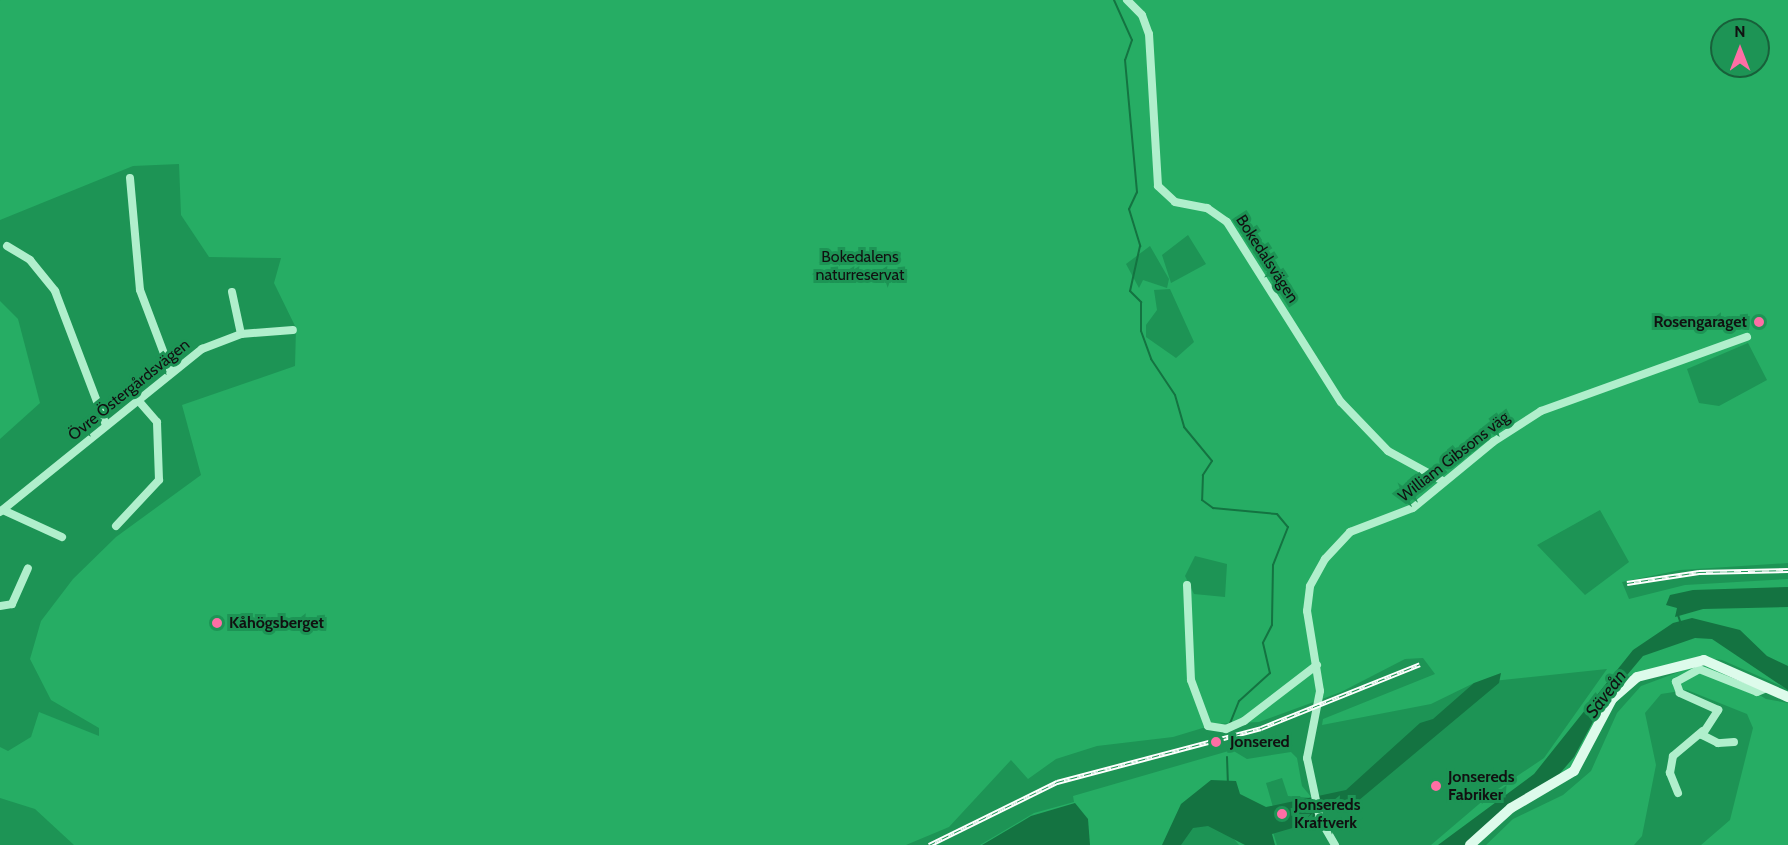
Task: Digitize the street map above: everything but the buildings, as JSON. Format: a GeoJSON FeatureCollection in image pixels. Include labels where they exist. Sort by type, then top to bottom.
{"type":"FeatureCollection","features":[{"type":"Feature","properties":{"kind":"street","name":"Bokedalsvägen"},"geometry":{"type":"LineString","coordinates":[[1127,0],[1142,15],[1149,34],[1158,186],[1175,202],[1207,208],[1227,222],[1341,402],[1388,451],[1443,481]]}},
{"type":"Feature","properties":{"kind":"street"},"geometry":{"type":"LineString","coordinates":[[130,178],[140,290],[171,372]]}},
{"type":"Feature","properties":{"kind":"street"},"geometry":{"type":"LineString","coordinates":[[7,246],[30,260],[56,291],[106,425]]}},
{"type":"Feature","properties":{"kind":"street"},"geometry":{"type":"LineString","coordinates":[[232,292],[241,334]]}},
{"type":"Feature","properties":{"kind":"street","name":"Övre Östergårdsvägen"},"geometry":{"type":"LineString","coordinates":[[2,511],[202,349],[241,334],[293,330]]}},
{"type":"Feature","properties":{"kind":"street","name":"William Gibsons väg"},"geometry":{"type":"LineString","coordinates":[[1335,845],[1320,819],[1314,794],[1310,742],[1320,691],[1307,611],[1310,586],[1325,559],[1350,532],[1394,518],[1541,411],[1747,337]]}},
{"type":"Feature","properties":{"kind":"street"},"geometry":{"type":"LineString","coordinates":[[116,526],[159,480],[157,422],[138,400]]}},
{"type":"Feature","properties":{"kind":"street"},"geometry":{"type":"LineString","coordinates":[[2,511],[62,537]]}},
{"type":"Feature","properties":{"kind":"street"},"geometry":{"type":"LineString","coordinates":[[0,606],[12,604],[28,568]]}},
{"type":"Feature","properties":{"kind":"street"},"geometry":{"type":"LineString","coordinates":[[1187,585],[1191,680],[1208,726],[1226,729],[1244,721],[1317,665]]}},
{"type":"Feature","properties":{"kind":"street"},"geometry":{"type":"LineString","coordinates":[[1470,845],[1511,808],[1574,771],[1612,699],[1630,681],[1704,660],[1788,697]]}},
{"type":"Feature","properties":{"kind":"street"},"geometry":{"type":"LineString","coordinates":[[1678,793],[1670,773],[1673,756],[1702,731],[1718,710],[1680,693],[1676,682],[1682,676],[1706,670],[1757,692],[1767,688]]}},
{"type":"Feature","properties":{"kind":"street"},"geometry":{"type":"LineString","coordinates":[[1702,731],[1707,740],[1734,742]]}},
{"type":"Feature","properties":{"kind":"green space","name":"Bokedalens naturreservat"},"geometry":{"type":"Polygon","coordinates":[[[0,0],[1788,0],[1788,563],[1680,570],[1622,582],[1629,599],[1685,585],[1788,579],[1788,689],[1722,660],[1698,657],[1631,675],[1603,705],[1571,769],[1504,807],[1464,845],[1431,845],[1492,793],[1544,758],[1607,669],[1474,683],[1431,704],[1322,725],[1323,719],[1435,674],[1423,658],[1405,659],[1341,692],[1259,722],[1216,724],[1173,737],[1097,746],[1056,759],[1028,779],[1011,760],[949,827],[906,845],[74,845],[35,809],[0,798],[0,747],[8,751],[31,737],[39,712],[99,736],[99,728],[51,700],[30,659],[41,621],[73,579],[116,537],[201,475],[182,405],[295,366],[296,328],[274,283],[281,258],[209,257],[181,215],[179,164],[133,166],[0,220],[0,0]],[[1188,235],[1162,255],[1171,283],[1206,264],[1188,235]],[[1150,246],[1126,264],[1139,288],[1143,280],[1167,288],[1169,279],[1150,246]],[[1170,289],[1154,290],[1157,310],[1146,325],[1146,337],[1176,358],[1194,342],[1170,289]],[[1748,343],[1687,369],[1699,403],[1719,406],[1767,380],[1748,343]],[[1600,510],[1537,545],[1585,595],[1629,562],[1600,510]],[[1195,556],[1185,576],[1194,594],[1225,597],[1227,564],[1195,556]]]}},
{"type":"Feature","properties":{"kind":"green space"},"geometry":{"type":"Polygon","coordinates":[[[0,301],[18,319],[40,403],[0,439],[0,301]]]}},
{"type":"Feature","properties":{"kind":"green space"},"geometry":{"type":"Polygon","coordinates":[[[1695,666],[1712,666],[1766,699],[1788,703],[1788,845],[1701,845],[1730,820],[1753,728],[1747,714],[1687,690],[1661,694],[1645,713],[1656,765],[1642,836],[1634,845],[1486,845],[1513,819],[1563,795],[1591,771],[1617,713],[1641,686],[1695,666]]]}},
{"type":"Feature","properties":{"kind":"green space"},"geometry":{"type":"Polygon","coordinates":[[[1232,750],[1247,759],[1291,752],[1297,758],[1302,786],[1312,798],[1288,796],[1282,778],[1266,783],[1273,807],[1266,810],[1277,845],[1239,845],[1228,832],[1195,820],[1175,845],[980,845],[1034,813],[1074,802],[1073,796],[1232,750]]]}},
{"type":"Feature","properties":{"kind":"water"},"geometry":{"type":"Polygon","coordinates":[[[1788,587],[1788,607],[1703,609],[1675,617],[1677,608],[1666,605],[1670,595],[1693,590],[1788,587]]]}},
{"type":"Feature","properties":{"kind":"water","name":"Säveån"},"geometry":{"type":"Polygon","coordinates":[[[1692,618],[1740,630],[1767,656],[1788,666],[1788,690],[1712,639],[1695,638],[1643,656],[1602,705],[1574,757],[1556,778],[1510,805],[1464,845],[1438,845],[1534,774],[1633,650],[1673,623],[1692,618]]]}},
{"type":"Feature","properties":{"kind":"water"},"geometry":{"type":"Polygon","coordinates":[[[1501,673],[1499,683],[1346,811],[1319,812],[1306,824],[1272,834],[1275,845],[1245,845],[1208,826],[1193,828],[1181,845],[1162,845],[1181,804],[1211,780],[1236,781],[1240,794],[1266,807],[1346,790],[1420,723],[1433,719],[1474,683],[1501,673]]]}},
{"type":"Feature","properties":{"kind":"water"},"geometry":{"type":"Polygon","coordinates":[[[1075,803],[1088,819],[1090,845],[982,845],[1031,816],[1075,803]]]}},
{"type":"Feature","properties":{"kind":"waterway"},"geometry":{"type":"LineString","coordinates":[[1114,0],[1132,40],[1125,60],[1137,192],[1129,209],[1140,246],[1130,291],[1141,302],[1141,331],[1151,359],[1175,395],[1184,427],[1212,461],[1203,475],[1202,500],[1213,508],[1277,514],[1288,527],[1273,565],[1272,625],[1263,643],[1270,673],[1239,701],[1230,723]]}},
{"type":"Feature","properties":{"kind":"waterway"},"geometry":{"type":"LineString","coordinates":[[1678,615],[1681,624]]}},
{"type":"Feature","properties":{"kind":"waterway"},"geometry":{"type":"LineString","coordinates":[[1227,757],[1228,781]]}},
{"type":"Feature","properties":{"kind":"railway"},"geometry":{"type":"LineString","coordinates":[[1627,583],[1699,572],[1788,570]]}},
{"type":"Feature","properties":{"kind":"railway"},"geometry":{"type":"LineString","coordinates":[[929,845],[1057,782],[1261,728],[1420,664]]}},
{"type":"Feature","properties":{"kind":"place","name":"Rosengaraget"},"geometry":{"type":"Point","coordinates":[1759,322]}},
{"type":"Feature","properties":{"kind":"place","name":"Kåhögsberget"},"geometry":{"type":"Point","coordinates":[217,623]}},
{"type":"Feature","properties":{"kind":"place","name":"Jonsered"},"geometry":{"type":"Point","coordinates":[1216,742]}},
{"type":"Feature","properties":{"kind":"place","name":"Jonsereds Fabriker"},"geometry":{"type":"Point","coordinates":[1436,786]}},
{"type":"Feature","properties":{"kind":"place","name":"Jonsereds Kraftverk"},"geometry":{"type":"Point","coordinates":[1282,814]}}]}
